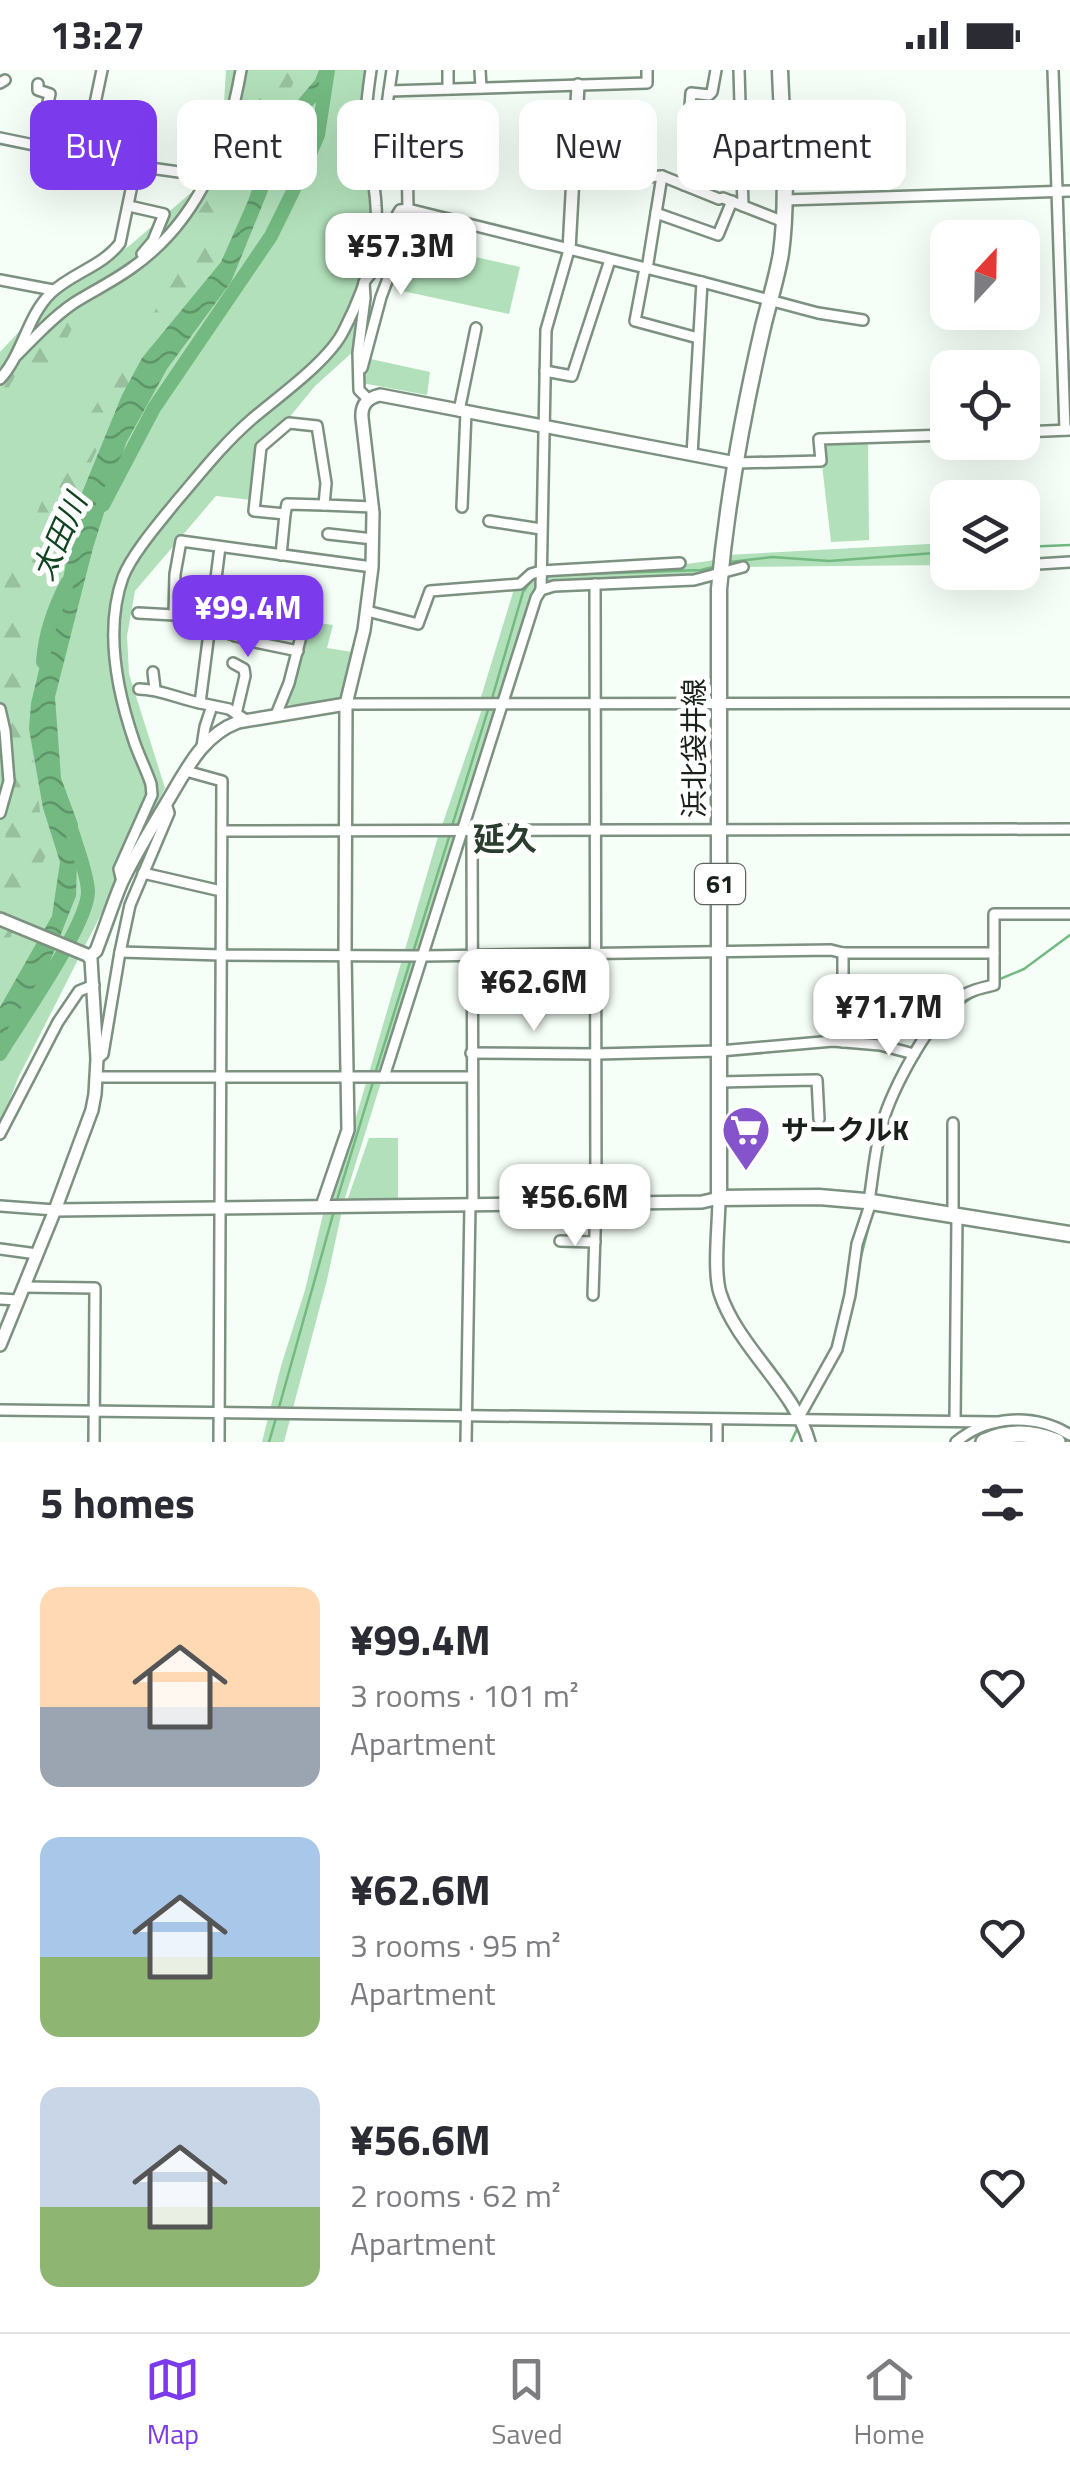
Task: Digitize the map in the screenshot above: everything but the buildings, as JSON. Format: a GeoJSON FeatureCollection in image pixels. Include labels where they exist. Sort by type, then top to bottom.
{"type":"FeatureCollection","features":[{"type":"Feature","properties":{"kind":"highway"},"geometry":{"type":"LineString","coordinates":[[984,1442],[1025,1434],[1057,1442]]}},
{"type":"Feature","properties":{"kind":"highway"},"geometry":{"type":"LineString","coordinates":[[1018,1442],[1030,1442]]}},
{"type":"Feature","properties":{"kind":"main road","name":"浜北袋井線"},"geometry":{"type":"LineString","coordinates":[[719,1198],[721,566],[725,523],[777,274],[784,222],[780,70]]}},
{"type":"Feature","properties":{"kind":"main road"},"geometry":{"type":"LineString","coordinates":[[719,1198],[870,1201],[1070,1234]]}},
{"type":"Feature","properties":{"kind":"street"},"geometry":{"type":"LineString","coordinates":[[96,100],[102,70]]}},
{"type":"Feature","properties":{"kind":"street"},"geometry":{"type":"LineString","coordinates":[[234,100],[242,70]]}},
{"type":"Feature","properties":{"kind":"street"},"geometry":{"type":"LineString","coordinates":[[122,882],[119,869],[152,795],[117,678],[114,642],[123,575],[214,457],[329,352],[342,334],[364,282],[374,245],[376,203],[366,129],[371,70]]}},
{"type":"Feature","properties":{"kind":"street"},"geometry":{"type":"LineString","coordinates":[[358,380],[381,297],[404,236],[408,209],[407,151],[386,147],[392,70]]}},
{"type":"Feature","properties":{"kind":"street"},"geometry":{"type":"LineString","coordinates":[[448,70],[448,89]]}},
{"type":"Feature","properties":{"kind":"street"},"geometry":{"type":"LineString","coordinates":[[480,70],[481,88]]}},
{"type":"Feature","properties":{"kind":"street"},"geometry":{"type":"LineString","coordinates":[[577,70],[577,100]]}},
{"type":"Feature","properties":{"kind":"street"},"geometry":{"type":"LineString","coordinates":[[389,91],[647,83],[646,70]]}},
{"type":"Feature","properties":{"kind":"street"},"geometry":{"type":"LineString","coordinates":[[690,100],[691,93],[712,92],[716,70]]}},
{"type":"Feature","properties":{"kind":"street"},"geometry":{"type":"LineString","coordinates":[[739,70],[743,206]]}},
{"type":"Feature","properties":{"kind":"street"},"geometry":{"type":"LineString","coordinates":[[1040,431],[1068,430],[1053,70]]}},
{"type":"Feature","properties":{"kind":"street"},"geometry":{"type":"LineString","coordinates":[[38,84],[38,90],[50,94],[49,100]]}},
{"type":"Feature","properties":{"kind":"street"},"geometry":{"type":"LineString","coordinates":[[0,138],[30,144]]}},
{"type":"Feature","properties":{"kind":"street"},"geometry":{"type":"LineString","coordinates":[[657,176],[677,182]]}},
{"type":"Feature","properties":{"kind":"street"},"geometry":{"type":"LineString","coordinates":[[662,176],[635,321],[698,338]]}},
{"type":"Feature","properties":{"kind":"street"},"geometry":{"type":"LineString","coordinates":[[0,379],[11,368],[43,302],[53,290],[113,252],[120,243],[132,190]]}},
{"type":"Feature","properties":{"kind":"street"},"geometry":{"type":"LineString","coordinates":[[17,356],[51,320],[135,266],[178,227],[201,190]]}},
{"type":"Feature","properties":{"kind":"street"},"geometry":{"type":"LineString","coordinates":[[384,1078],[467,830],[541,590],[546,330],[569,250],[572,190]]}},
{"type":"Feature","properties":{"kind":"street"},"geometry":{"type":"LineString","coordinates":[[696,190],[784,222]]}},
{"type":"Feature","properties":{"kind":"street"},"geometry":{"type":"LineString","coordinates":[[784,200],[1070,191]]}},
{"type":"Feature","properties":{"kind":"street"},"geometry":{"type":"LineString","coordinates":[[656,213],[718,235],[732,202]]}},
{"type":"Feature","properties":{"kind":"street"},"geometry":{"type":"LineString","coordinates":[[129,206],[164,214],[135,266]]}},
{"type":"Feature","properties":{"kind":"street"},"geometry":{"type":"LineString","coordinates":[[368,400],[359,390],[358,380],[364,282],[386,248],[397,212],[408,209],[818,314],[863,320]]}},
{"type":"Feature","properties":{"kind":"street"},"geometry":{"type":"LineString","coordinates":[[545,371],[572,376],[610,260]]}},
{"type":"Feature","properties":{"kind":"street"},"geometry":{"type":"LineString","coordinates":[[0,280],[53,290]]}},
{"type":"Feature","properties":{"kind":"street"},"geometry":{"type":"LineString","coordinates":[[692,455],[702,282]]}},
{"type":"Feature","properties":{"kind":"street"},"geometry":{"type":"LineString","coordinates":[[462,507],[462,411],[476,328]]}},
{"type":"Feature","properties":{"kind":"street"},"geometry":{"type":"LineString","coordinates":[[322,1206],[348,1130],[346,704],[372,567],[373,507],[361,411],[368,400],[380,395],[736,464],[820,462],[820,439],[930,435]]}},
{"type":"Feature","properties":{"kind":"street"},"geometry":{"type":"LineString","coordinates":[[285,514],[254,511],[261,446],[289,423],[317,426],[326,483],[324,506]]}},
{"type":"Feature","properties":{"kind":"street"},"geometry":{"type":"LineString","coordinates":[[281,555],[288,504],[373,507]]}},
{"type":"Feature","properties":{"kind":"street"},"geometry":{"type":"LineString","coordinates":[[489,521],[541,529]]}},
{"type":"Feature","properties":{"kind":"street"},"geometry":{"type":"LineString","coordinates":[[328,534],[373,540]]}},
{"type":"Feature","properties":{"kind":"street"},"geometry":{"type":"LineString","coordinates":[[138,613],[174,615],[180,541],[372,567]]}},
{"type":"Feature","properties":{"kind":"street"},"geometry":{"type":"LineString","coordinates":[[200,703],[220,546]]}},
{"type":"Feature","properties":{"kind":"street"},"geometry":{"type":"LineString","coordinates":[[1040,564],[1070,562]]}},
{"type":"Feature","properties":{"kind":"street"},"geometry":{"type":"LineString","coordinates":[[366,612],[418,624],[430,590],[520,584],[541,571],[680,563]]}},
{"type":"Feature","properties":{"kind":"street"},"geometry":{"type":"LineString","coordinates":[[541,590],[554,586],[694,580],[721,566],[743,566]]}},
{"type":"Feature","properties":{"kind":"street"},"geometry":{"type":"LineString","coordinates":[[592,1296],[596,1203],[595,584]]}},
{"type":"Feature","properties":{"kind":"street"},"geometry":{"type":"LineString","coordinates":[[234,636],[238,602]]}},
{"type":"Feature","properties":{"kind":"street"},"geometry":{"type":"LineString","coordinates":[[276,715],[290,683],[307,612]]}},
{"type":"Feature","properties":{"kind":"street"},"geometry":{"type":"LineString","coordinates":[[209,628],[298,651]]}},
{"type":"Feature","properties":{"kind":"street"},"geometry":{"type":"LineString","coordinates":[[233,663],[244,670],[245,676],[241,717]]}},
{"type":"Feature","properties":{"kind":"street"},"geometry":{"type":"LineString","coordinates":[[153,672],[154,689]]}},
{"type":"Feature","properties":{"kind":"street"},"geometry":{"type":"LineString","coordinates":[[139,689],[154,689],[183,700],[229,709],[241,717]]}},
{"type":"Feature","properties":{"kind":"street"},"geometry":{"type":"LineString","coordinates":[[88,956],[96,950],[122,882],[186,770],[202,746],[241,717],[346,704],[1070,703]]}},
{"type":"Feature","properties":{"kind":"street"},"geometry":{"type":"LineString","coordinates":[[202,746],[212,706]]}},
{"type":"Feature","properties":{"kind":"street"},"geometry":{"type":"LineString","coordinates":[[0,708],[9,782],[0,814]]}},
{"type":"Feature","properties":{"kind":"street"},"geometry":{"type":"LineString","coordinates":[[186,770],[222,781],[219,1442]]}},
{"type":"Feature","properties":{"kind":"street"},"geometry":{"type":"LineString","coordinates":[[97,1059],[103,1054],[130,904],[169,813],[166,804]]}},
{"type":"Feature","properties":{"kind":"street"},"geometry":{"type":"LineString","coordinates":[[222,832],[1070,829]]}},
{"type":"Feature","properties":{"kind":"street"},"geometry":{"type":"LineString","coordinates":[[466,1442],[472,1053],[467,830]]}},
{"type":"Feature","properties":{"kind":"street"},"geometry":{"type":"LineString","coordinates":[[143,873],[222,890]]}},
{"type":"Feature","properties":{"kind":"street"},"geometry":{"type":"LineString","coordinates":[[799,1418],[837,1349],[857,1244],[870,1201],[882,1126],[902,1076],[956,1000],[994,985],[994,914],[1070,914]]}},
{"type":"Feature","properties":{"kind":"street"},"geometry":{"type":"LineString","coordinates":[[0,920],[88,956],[93,967],[97,1059],[92,1110],[0,1345]]}},
{"type":"Feature","properties":{"kind":"street"},"geometry":{"type":"LineString","coordinates":[[120,952],[423,956],[831,950],[994,953]]}},
{"type":"Feature","properties":{"kind":"street"},"geometry":{"type":"LineString","coordinates":[[843,953],[843,1042]]}},
{"type":"Feature","properties":{"kind":"street"},"geometry":{"type":"LineString","coordinates":[[0,1134],[58,1022],[79,991],[94,985]]}},
{"type":"Feature","properties":{"kind":"street"},"geometry":{"type":"LineString","coordinates":[[472,1053],[720,1051],[843,1042],[914,1054]]}},
{"type":"Feature","properties":{"kind":"street"},"geometry":{"type":"LineString","coordinates":[[97,1077],[471,1077]]}},
{"type":"Feature","properties":{"kind":"street"},"geometry":{"type":"LineString","coordinates":[[719,1082],[817,1080],[818,1120]]}},
{"type":"Feature","properties":{"kind":"street"},"geometry":{"type":"LineString","coordinates":[[953,1123],[956,1421]]}},
{"type":"Feature","properties":{"kind":"street"},"geometry":{"type":"LineString","coordinates":[[0,1206],[54,1210],[702,1202],[719,1198],[719,1290],[738,1328],[799,1418],[809,1442]]}},
{"type":"Feature","properties":{"kind":"street"},"geometry":{"type":"LineString","coordinates":[[560,1241],[595,1242]]}},
{"type":"Feature","properties":{"kind":"street"},"geometry":{"type":"LineString","coordinates":[[0,1249],[37,1254]]}},
{"type":"Feature","properties":{"kind":"street"},"geometry":{"type":"LineString","coordinates":[[0,1298],[95,1288],[94,1442]]}},
{"type":"Feature","properties":{"kind":"street"},"geometry":{"type":"LineString","coordinates":[[0,1410],[1012,1420],[1042,1422],[1070,1435]]}},
{"type":"Feature","properties":{"kind":"street"},"geometry":{"type":"LineString","coordinates":[[717,1419],[717,1442]]}},
{"type":"Feature","properties":{"kind":"street"},"geometry":{"type":"LineString","coordinates":[[956,1442],[996,1422]]}},
{"type":"Feature","properties":{"kind":"green space"},"geometry":{"type":"Polygon","coordinates":[[[226,70],[372,70],[369,100],[337,100],[337,190],[373,190],[377,220],[355,350],[258,447],[252,500],[216,496],[135,591],[127,636],[129,674],[165,788],[18,1078],[0,1126],[0,352],[50,299],[129,246],[194,190],[317,190],[317,100],[224,100],[226,70]]]}},
{"type":"Feature","properties":{"kind":"green space"},"geometry":{"type":"Polygon","coordinates":[[[248,70],[297,70],[287,100],[243,100],[248,70]]]}},
{"type":"Feature","properties":{"kind":"green space"},"geometry":{"type":"Polygon","coordinates":[[[214,190],[243,190],[224,212],[187,228],[214,190]]]}},
{"type":"Feature","properties":{"kind":"green space"},"geometry":{"type":"Polygon","coordinates":[[[210,231],[219,245],[219,260],[138,364],[21,616],[29,729],[46,855],[0,961],[0,853],[12,794],[0,680],[3,590],[57,467],[200,239],[210,231]]]}},
{"type":"Feature","properties":{"kind":"green space"},"geometry":{"type":"Polygon","coordinates":[[[409,242],[520,267],[509,314],[398,290],[409,242]]]}},
{"type":"Feature","properties":{"kind":"green space"},"geometry":{"type":"Polygon","coordinates":[[[85,304],[65,342],[78,350],[53,388],[18,371],[0,403],[0,380],[26,346],[85,304]]]}},
{"type":"Feature","properties":{"kind":"green space"},"geometry":{"type":"Polygon","coordinates":[[[366,358],[430,372],[427,395],[362,383],[366,358]]]}},
{"type":"Feature","properties":{"kind":"green space"},"geometry":{"type":"Polygon","coordinates":[[[868,438],[869,540],[831,542],[819,439],[868,438]]]}},
{"type":"Feature","properties":{"kind":"green space"},"geometry":{"type":"Polygon","coordinates":[[[930,544],[930,565],[745,567],[694,577],[543,589],[344,1201],[284,1442],[262,1442],[325,1206],[352,1131],[437,840],[481,712],[481,697],[515,586],[531,574],[687,564],[727,555],[930,544]]]}},
{"type":"Feature","properties":{"kind":"green space"},"geometry":{"type":"Polygon","coordinates":[[[305,621],[333,625],[327,648],[352,652],[346,704],[280,705],[305,621]]]}},
{"type":"Feature","properties":{"kind":"green space"},"geometry":{"type":"Polygon","coordinates":[[[369,1138],[398,1138],[398,1201],[347,1201],[369,1138]]]}},
{"type":"Feature","properties":{"kind":"water"},"geometry":{"type":"Polygon","coordinates":[[[319,70],[335,70],[317,101],[298,100],[319,70]]]}},
{"type":"Feature","properties":{"kind":"water"},"geometry":{"type":"Polygon","coordinates":[[[252,190],[268,190],[231,282],[167,369],[126,443],[93,548],[55,697],[61,778],[78,824],[76,896],[47,969],[0,1058],[0,1007],[52,916],[60,862],[43,808],[29,729],[31,703],[59,600],[77,505],[122,395],[142,358],[221,262],[252,190]]]}},
{"type":"Feature","properties":{"kind":"waterway","name":"太田川"},"geometry":{"type":"LineString","coordinates":[[103,505],[154,408],[271,236],[318,135],[328,70]]}},
{"type":"Feature","properties":{"kind":"waterway"},"geometry":{"type":"LineString","coordinates":[[1040,546],[1070,545]]}},
{"type":"Feature","properties":{"kind":"waterway"},"geometry":{"type":"LineString","coordinates":[[730,562],[772,557],[829,561],[930,553]]}},
{"type":"Feature","properties":{"kind":"waterway"},"geometry":{"type":"LineString","coordinates":[[556,575],[701,570],[717,566]]}},
{"type":"Feature","properties":{"kind":"waterway"},"geometry":{"type":"LineString","coordinates":[[491,702],[523,592],[538,577]]}},
{"type":"Feature","properties":{"kind":"waterway","name":"太田川"},"geometry":{"type":"LineString","coordinates":[[43,662],[51,621],[67,583]]}},
{"type":"Feature","properties":{"kind":"waterway"},"geometry":{"type":"LineString","coordinates":[[452,826],[488,710]]}},
{"type":"Feature","properties":{"kind":"waterway","name":"太田川"},"geometry":{"type":"LineString","coordinates":[[0,1054],[66,948],[85,906],[87,884],[72,831]]}},
{"type":"Feature","properties":{"kind":"waterway"},"geometry":{"type":"LineString","coordinates":[[375,1074],[450,834]]}},
{"type":"Feature","properties":{"kind":"waterway"},"geometry":{"type":"LineString","coordinates":[[1000,979],[1024,969],[1070,935]]}},
{"type":"Feature","properties":{"kind":"waterway"},"geometry":{"type":"LineString","coordinates":[[916,1061],[951,1012],[977,994]]}},
{"type":"Feature","properties":{"kind":"waterway"},"geometry":{"type":"LineString","coordinates":[[336,1203],[373,1082]]}},
{"type":"Feature","properties":{"kind":"waterway"},"geometry":{"type":"LineString","coordinates":[[875,1188],[885,1132]]}},
{"type":"Feature","properties":{"kind":"waterway"},"geometry":{"type":"LineString","coordinates":[[857,1272],[873,1210]]}},
{"type":"Feature","properties":{"kind":"waterway"},"geometry":{"type":"LineString","coordinates":[[278,1411],[334,1211]]}},
{"type":"Feature","properties":{"kind":"waterway"},"geometry":{"type":"LineString","coordinates":[[269,1442],[276,1418]]}},
{"type":"Feature","properties":{"kind":"waterway"},"geometry":{"type":"LineString","coordinates":[[791,1442],[798,1427]]}},
{"type":"Feature","properties":{"kind":"place","name":"サークルK"},"geometry":{"type":"Point","coordinates":[746,1172]}},
{"type":"Feature","properties":{"kind":"district","name":"延久"},"geometry":{"type":"Point","coordinates":[505,839]}}]}
